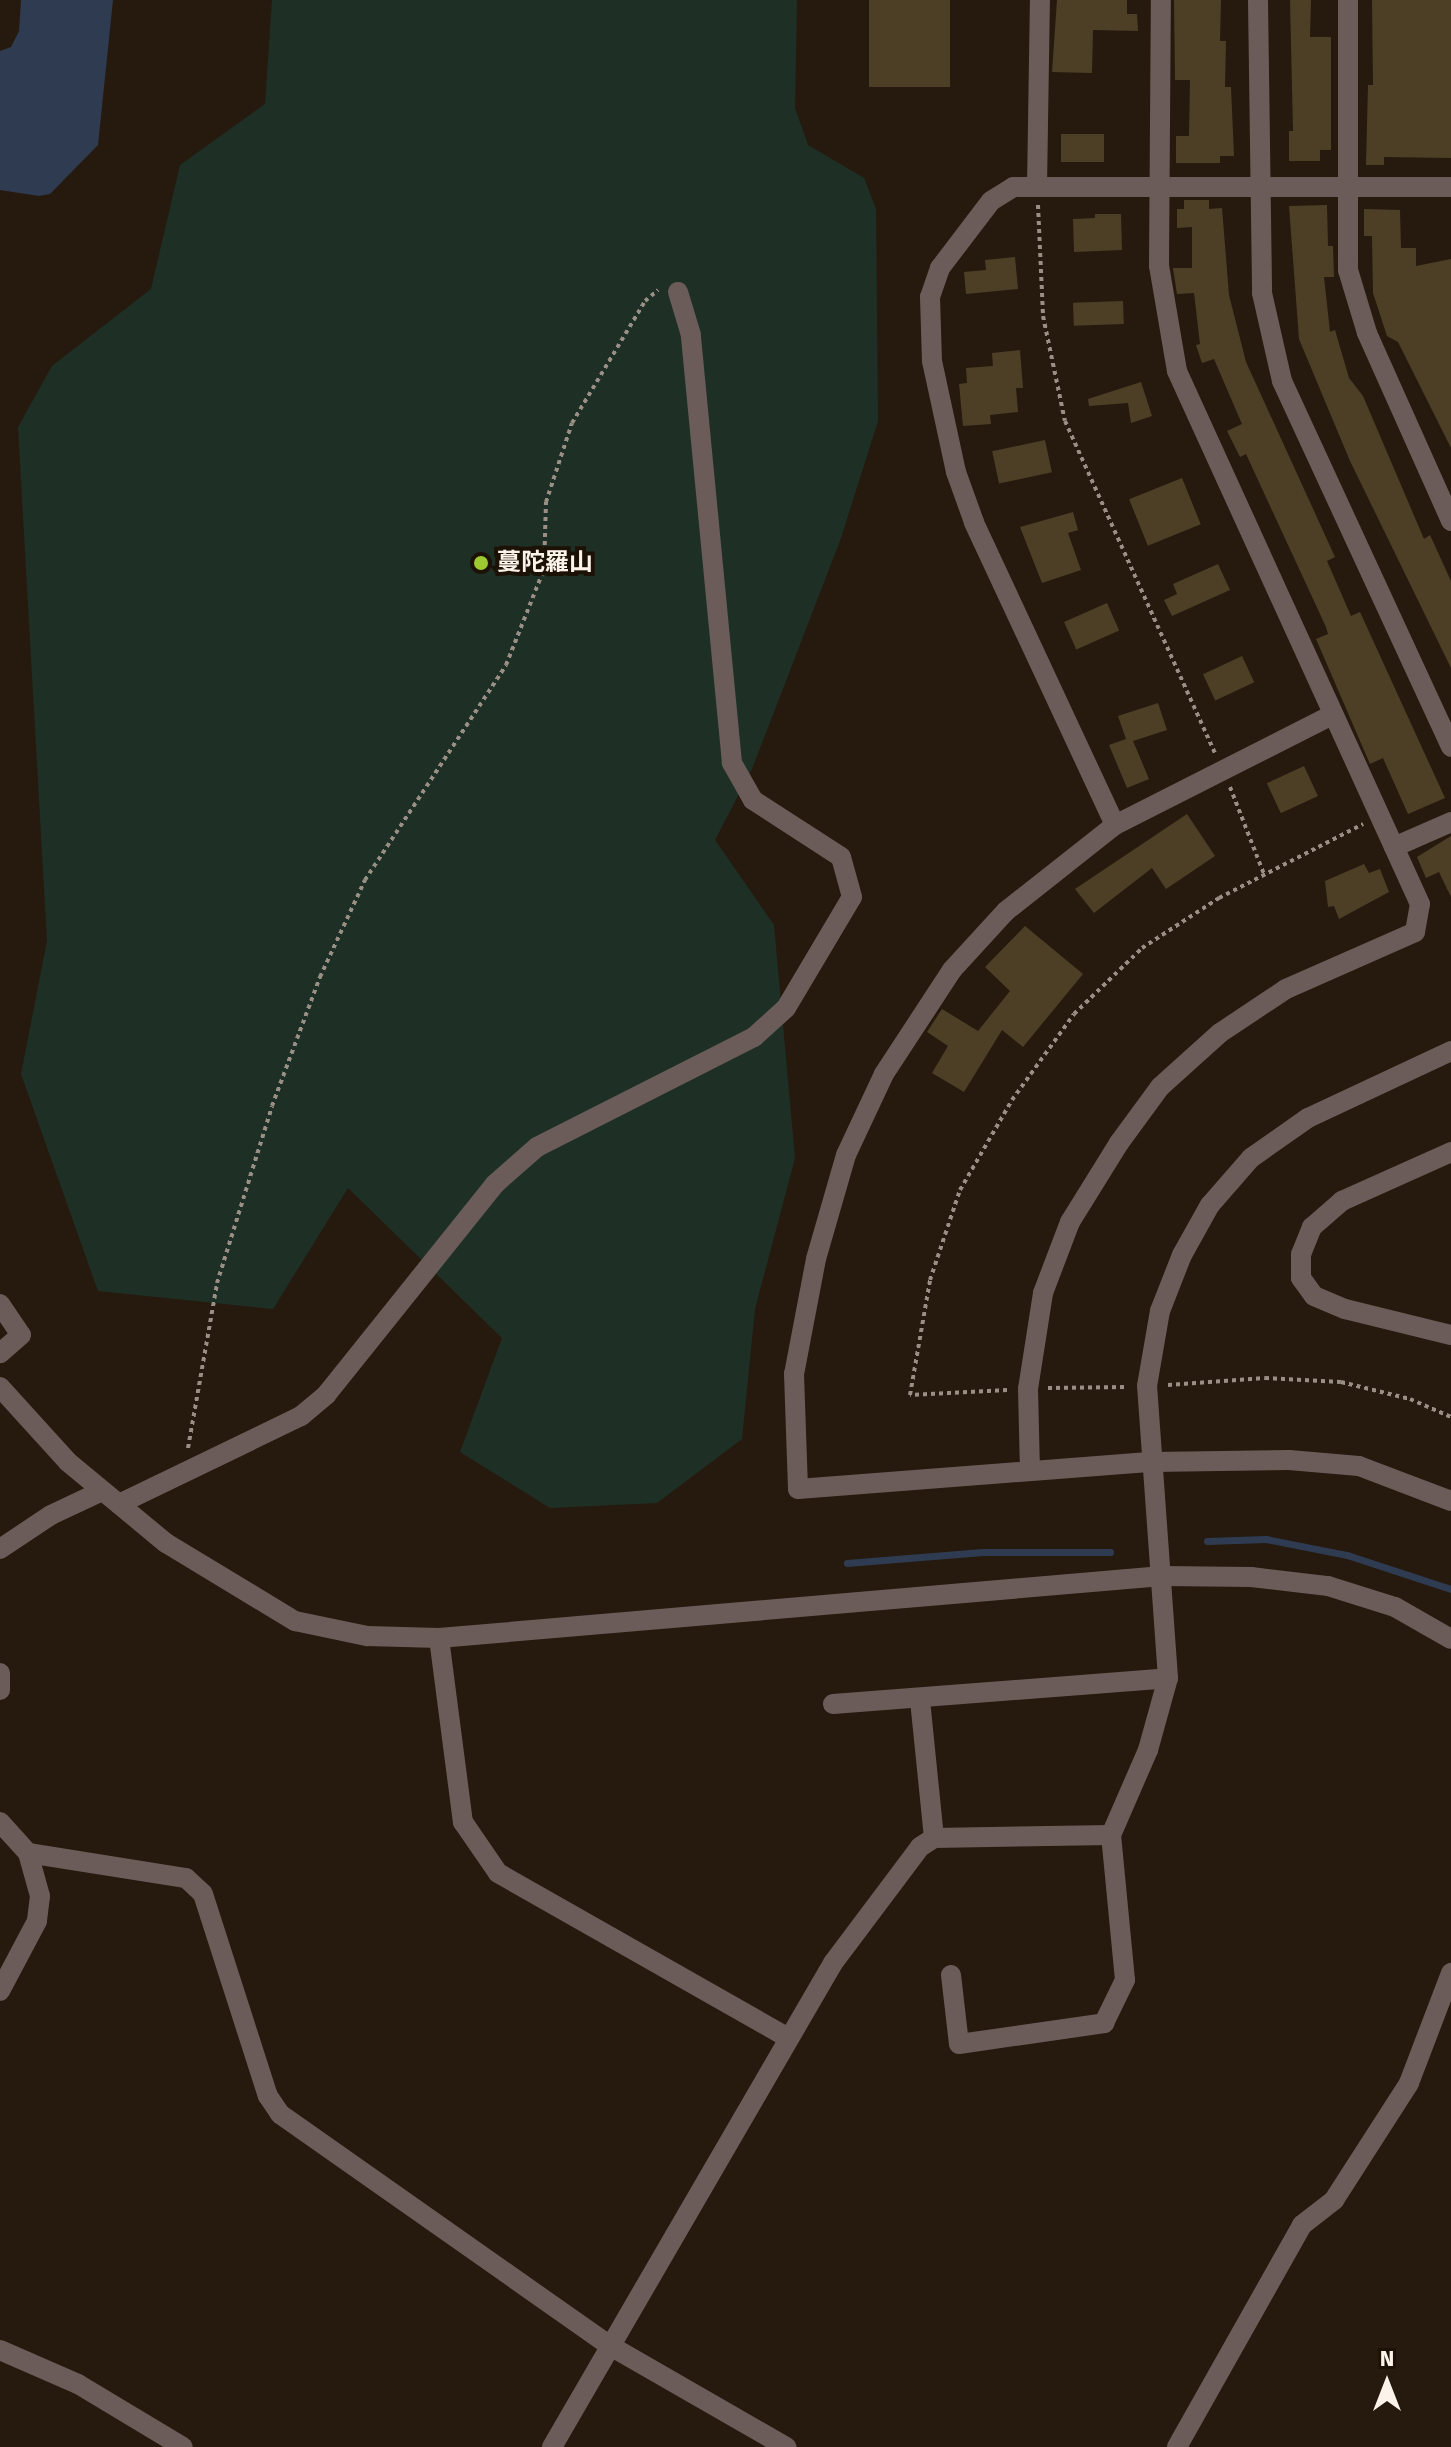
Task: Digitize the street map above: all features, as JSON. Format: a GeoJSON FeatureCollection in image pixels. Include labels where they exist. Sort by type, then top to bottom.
{"type":"FeatureCollection","features":[{"type":"Feature","properties":{"kind":"street"},"geometry":{"type":"LineString","coordinates":[[1037,187],[1040,0]]}},
{"type":"Feature","properties":{"kind":"street"},"geometry":{"type":"LineString","coordinates":[[1030,1471],[1028,1389],[1043,1293],[1070,1222],[1160,1087],[1220,1033],[1286,989],[1415,932],[1420,904],[1177,371],[1159,266],[1161,0]]}},
{"type":"Feature","properties":{"kind":"street"},"geometry":{"type":"LineString","coordinates":[[1258,0],[1257,184],[1262,293],[1282,381],[1451,747]]}},
{"type":"Feature","properties":{"kind":"street"},"geometry":{"type":"LineString","coordinates":[[1348,0],[1348,270],[1359,307],[1451,521]]}},
{"type":"Feature","properties":{"kind":"street"},"geometry":{"type":"LineString","coordinates":[[1115,825],[974,522],[946,432],[932,361],[930,297],[940,268],[1001,193],[1037,187],[1257,184],[1451,187]]}},
{"type":"Feature","properties":{"kind":"street"},"geometry":{"type":"LineString","coordinates":[[119,1504],[301,1416],[326,1395],[495,1184],[537,1147],[754,1037],[786,1008],[852,897],[841,857],[753,800],[732,763],[691,335],[678,292]]}},
{"type":"Feature","properties":{"kind":"street"},"geometry":{"type":"LineString","coordinates":[[1332,715],[1115,825],[1006,911],[952,970],[884,1074],[846,1155],[816,1259],[794,1374],[798,1489],[1152,1462],[1289,1460],[1359,1466],[1451,1501]]}},
{"type":"Feature","properties":{"kind":"street"},"geometry":{"type":"LineString","coordinates":[[1394,847],[1451,822]]}},
{"type":"Feature","properties":{"kind":"street"},"geometry":{"type":"LineString","coordinates":[[951,1975],[959,2044],[1104,2023],[1125,1980],[1111,1835],[1148,1750],[1168,1678],[1147,1386],[1160,1311],[1182,1255],[1210,1205],[1251,1158],[1308,1118],[1451,1051]]}},
{"type":"Feature","properties":{"kind":"street"},"geometry":{"type":"LineString","coordinates":[[1451,1152],[1342,1201],[1312,1227],[1301,1254],[1301,1278],[1314,1296],[1345,1309],[1451,1335]]}},
{"type":"Feature","properties":{"kind":"street"},"geometry":{"type":"LineString","coordinates":[[0,1304],[21,1335],[0,1353]]}},
{"type":"Feature","properties":{"kind":"street"},"geometry":{"type":"LineString","coordinates":[[0,1387],[68,1462],[166,1543],[295,1621],[367,1636],[439,1638],[1162,1576],[1251,1577],[1328,1586],[1395,1607],[1451,1639]]}},
{"type":"Feature","properties":{"kind":"street"},"geometry":{"type":"LineString","coordinates":[[0,1549],[51,1515],[102,1491]]}},
{"type":"Feature","properties":{"kind":"street"},"geometry":{"type":"LineString","coordinates":[[439,1638],[463,1822],[498,1873],[788,2038]]}},
{"type":"Feature","properties":{"kind":"street"},"geometry":{"type":"LineString","coordinates":[[0,1673],[0,1690]]}},
{"type":"Feature","properties":{"kind":"street"},"geometry":{"type":"LineString","coordinates":[[833,1704],[920,1700],[1168,1678]]}},
{"type":"Feature","properties":{"kind":"street"},"geometry":{"type":"LineString","coordinates":[[920,1700],[934,1838]]}},
{"type":"Feature","properties":{"kind":"street"},"geometry":{"type":"LineString","coordinates":[[0,1822],[28,1853],[38,1876],[37,1921],[0,1991]]}},
{"type":"Feature","properties":{"kind":"street"},"geometry":{"type":"LineString","coordinates":[[552,2447],[607,2344],[833,1963],[920,1847],[934,1838],[1111,1835]]}},
{"type":"Feature","properties":{"kind":"street"},"geometry":{"type":"LineString","coordinates":[[28,1853],[186,1878],[203,1894],[268,2096],[280,2114],[607,2344],[786,2447]]}},
{"type":"Feature","properties":{"kind":"street"},"geometry":{"type":"LineString","coordinates":[[1177,2447],[1302,2225],[1334,2200],[1409,2083],[1451,1973]]}},
{"type":"Feature","properties":{"kind":"street"},"geometry":{"type":"LineString","coordinates":[[0,2350],[78,2384],[183,2447]]}},
{"type":"Feature","properties":{"kind":"path"},"geometry":{"type":"LineString","coordinates":[[1037,187],[1043,316],[1065,421],[1222,769],[1264,874]]}},
{"type":"Feature","properties":{"kind":"path"},"geometry":{"type":"LineString","coordinates":[[183,1474],[217,1283],[272,1106],[320,977],[365,880],[506,665],[544,569],[546,502],[572,423],[645,301],[657,290],[678,292]]}},
{"type":"Feature","properties":{"kind":"path"},"geometry":{"type":"LineString","coordinates":[[1380,816],[1264,874],[1142,948],[1074,1014],[1012,1100],[960,1190],[930,1280],[910,1395],[1265,1378],[1341,1382],[1410,1399],[1451,1417]]}},
{"type":"Feature","properties":{"kind":"green space"},"geometry":{"type":"Polygon","coordinates":[[[272,0],[797,0],[795,108],[808,145],[864,178],[876,209],[878,421],[841,538],[752,769],[715,840],[774,925],[795,1158],[755,1309],[742,1439],[657,1503],[550,1508],[460,1452],[502,1338],[348,1188],[273,1309],[98,1291],[21,1074],[47,941],[18,427],[52,366],[151,289],[180,165],[265,104],[272,0]]]}},
{"type":"Feature","properties":{"kind":"water"},"geometry":{"type":"Polygon","coordinates":[[[21,0],[113,0],[98,145],[50,194],[39,196],[0,190],[0,51],[11,47],[19,31],[21,0]]]}},
{"type":"Feature","properties":{"kind":"building"},"geometry":{"type":"Polygon","coordinates":[[[869,0],[950,0],[950,87],[869,87],[869,0]]]}},
{"type":"Feature","properties":{"kind":"building"},"geometry":{"type":"Polygon","coordinates":[[[1057,0],[1127,0],[1127,14],[1137,14],[1138,31],[1093,30],[1092,73],[1052,72],[1057,0]]]}},
{"type":"Feature","properties":{"kind":"building"},"geometry":{"type":"Polygon","coordinates":[[[1174,0],[1221,0],[1220,41],[1226,41],[1225,87],[1231,87],[1234,156],[1220,156],[1220,163],[1176,163],[1176,136],[1189,136],[1190,80],[1175,80],[1174,0]]]}},
{"type":"Feature","properties":{"kind":"building"},"geometry":{"type":"Polygon","coordinates":[[[1290,0],[1311,0],[1310,37],[1331,37],[1331,150],[1320,150],[1320,161],[1289,161],[1289,131],[1293,131],[1290,0]]]}},
{"type":"Feature","properties":{"kind":"building"},"geometry":{"type":"Polygon","coordinates":[[[1372,0],[1451,0],[1451,158],[1384,157],[1384,165],[1366,165],[1368,85],[1373,85],[1372,0]]]}},
{"type":"Feature","properties":{"kind":"building"},"geometry":{"type":"Polygon","coordinates":[[[1061,134],[1104,134],[1104,162],[1061,162],[1061,134]]]}},
{"type":"Feature","properties":{"kind":"building"},"geometry":{"type":"Polygon","coordinates":[[[1184,200],[1209,200],[1209,209],[1222,208],[1229,295],[1246,362],[1335,557],[1327,561],[1351,616],[1360,612],[1445,798],[1408,814],[1383,758],[1370,764],[1316,639],[1328,634],[1326,627],[1246,454],[1240,457],[1227,431],[1242,424],[1214,359],[1202,363],[1196,345],[1200,344],[1194,293],[1177,294],[1173,268],[1192,268],[1192,227],[1177,228],[1177,209],[1184,209],[1184,200]]]}},
{"type":"Feature","properties":{"kind":"building"},"geometry":{"type":"Polygon","coordinates":[[[1327,205],[1328,246],[1333,246],[1334,277],[1324,277],[1330,332],[1335,330],[1349,378],[1363,396],[1424,539],[1430,535],[1451,581],[1451,668],[1350,461],[1299,339],[1289,206],[1327,205]]]}},
{"type":"Feature","properties":{"kind":"building"},"geometry":{"type":"Polygon","coordinates":[[[1364,209],[1400,210],[1401,248],[1416,248],[1416,266],[1451,259],[1451,448],[1398,342],[1387,336],[1373,293],[1372,236],[1364,236],[1364,209]]]}},
{"type":"Feature","properties":{"kind":"building"},"geometry":{"type":"Polygon","coordinates":[[[1095,214],[1121,214],[1122,250],[1074,252],[1073,219],[1095,218],[1095,214]]]}},
{"type":"Feature","properties":{"kind":"building"},"geometry":{"type":"Polygon","coordinates":[[[1015,257],[1018,289],[966,294],[964,272],[986,270],[985,260],[1015,257]]]}},
{"type":"Feature","properties":{"kind":"building"},"geometry":{"type":"Polygon","coordinates":[[[1123,301],[1124,324],[1074,326],[1073,303],[1123,301]]]}},
{"type":"Feature","properties":{"kind":"building"},"geometry":{"type":"Polygon","coordinates":[[[1020,350],[1023,388],[1016,388],[1018,412],[990,415],[991,424],[963,426],[959,384],[967,383],[966,368],[993,366],[992,353],[1020,350]]]}},
{"type":"Feature","properties":{"kind":"building"},"geometry":{"type":"Polygon","coordinates":[[[1141,382],[1152,416],[1131,423],[1128,403],[1089,406],[1088,399],[1141,382]]]}},
{"type":"Feature","properties":{"kind":"building"},"geometry":{"type":"Polygon","coordinates":[[[1045,440],[1052,472],[999,484],[992,451],[1045,440]]]}},
{"type":"Feature","properties":{"kind":"building"},"geometry":{"type":"Polygon","coordinates":[[[1182,478],[1201,524],[1148,546],[1129,499],[1182,478]]]}},
{"type":"Feature","properties":{"kind":"building"},"geometry":{"type":"Polygon","coordinates":[[[1073,512],[1078,530],[1068,533],[1081,570],[1042,583],[1020,527],[1073,512]]]}},
{"type":"Feature","properties":{"kind":"building"},"geometry":{"type":"Polygon","coordinates":[[[1218,564],[1230,590],[1172,616],[1164,600],[1177,594],[1173,584],[1218,564]]]}},
{"type":"Feature","properties":{"kind":"building"},"geometry":{"type":"Polygon","coordinates":[[[1107,603],[1119,630],[1076,650],[1064,622],[1107,603]]]}},
{"type":"Feature","properties":{"kind":"building"},"geometry":{"type":"Polygon","coordinates":[[[1242,656],[1254,682],[1215,700],[1203,674],[1242,656]]]}},
{"type":"Feature","properties":{"kind":"building"},"geometry":{"type":"Polygon","coordinates":[[[1158,703],[1167,730],[1133,741],[1149,779],[1127,788],[1109,745],[1126,739],[1118,716],[1158,703]]]}},
{"type":"Feature","properties":{"kind":"building"},"geometry":{"type":"Polygon","coordinates":[[[1304,766],[1318,796],[1281,813],[1267,783],[1304,766]]]}},
{"type":"Feature","properties":{"kind":"building"},"geometry":{"type":"Polygon","coordinates":[[[1187,814],[1215,856],[1166,889],[1152,868],[1094,913],[1075,889],[1187,814]]]}},
{"type":"Feature","properties":{"kind":"building"},"geometry":{"type":"Polygon","coordinates":[[[1451,836],[1451,897],[1439,872],[1426,878],[1417,857],[1451,836]]]}},
{"type":"Feature","properties":{"kind":"building"},"geometry":{"type":"Polygon","coordinates":[[[1364,864],[1369,873],[1380,869],[1389,892],[1339,919],[1334,906],[1328,907],[1325,881],[1364,864]]]}},
{"type":"Feature","properties":{"kind":"building"},"geometry":{"type":"Polygon","coordinates":[[[1025,926],[1083,974],[1023,1047],[1002,1030],[964,1092],[932,1073],[948,1046],[927,1032],[942,1009],[978,1031],[1010,991],[985,967],[1025,926]]]}},
{"type":"Feature","properties":{"kind":"waterway"},"geometry":{"type":"LineString","coordinates":[[1207,1541],[1266,1539],[1347,1555],[1451,1589]]}},
{"type":"Feature","properties":{"kind":"waterway"},"geometry":{"type":"LineString","coordinates":[[847,1563],[983,1552],[1110,1552]]}},
{"type":"Feature","properties":{"kind":"place","name":"蔓陀羅山"},"geometry":{"type":"Point","coordinates":[481,563]}}]}
